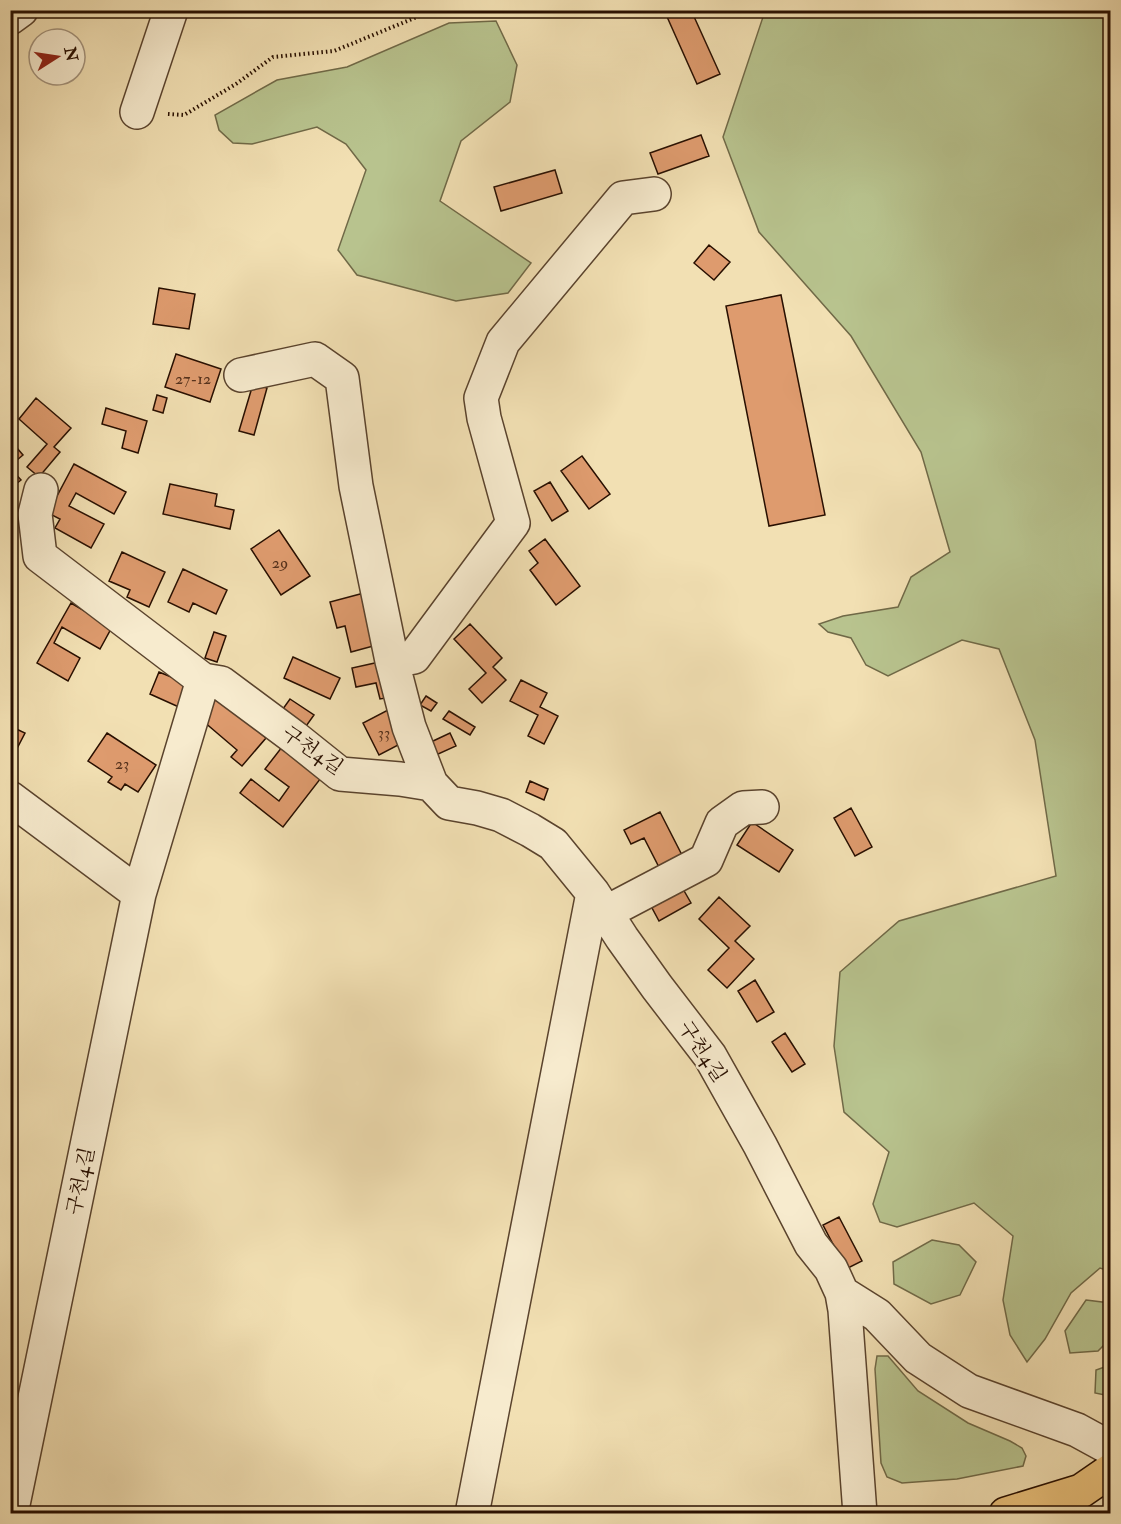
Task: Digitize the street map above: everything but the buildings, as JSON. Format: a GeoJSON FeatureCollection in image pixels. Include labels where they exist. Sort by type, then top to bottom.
{"type":"FeatureCollection","features":[{"type":"Feature","properties":{"kind":"main road"},"geometry":{"type":"LineString","coordinates":[[1006,1514],[1081,1491],[1110,1471]]}},
{"type":"Feature","properties":{"kind":"lane"},"geometry":{"type":"LineString","coordinates":[[10,18],[21,10]]}},
{"type":"Feature","properties":{"kind":"lane"},"geometry":{"type":"LineString","coordinates":[[137,112],[171,10]]}},
{"type":"Feature","properties":{"kind":"lane"},"geometry":{"type":"LineString","coordinates":[[392,661],[414,657],[513,523],[484,418],[481,398],[503,342],[623,198],[654,194]]}},
{"type":"Feature","properties":{"kind":"lane"},"geometry":{"type":"LineString","coordinates":[[241,375],[315,359],[342,378],[356,486],[392,661],[409,727],[431,784]]}},
{"type":"Feature","properties":{"kind":"lane"},"geometry":{"type":"LineString","coordinates":[[41,490],[34,514],[40,556],[203,680]]}},
{"type":"Feature","properties":{"kind":"lane","name":"구천4길"},"geometry":{"type":"LineString","coordinates":[[11,1514],[139,894],[203,680],[221,683],[340,774],[431,784],[449,803],[501,815],[530,830],[554,844],[600,902],[622,938],[710,1056],[760,1145],[811,1244],[831,1269],[842,1293],[860,1514]]}},
{"type":"Feature","properties":{"kind":"lane"},"geometry":{"type":"LineString","coordinates":[[10,798],[139,894]]}},
{"type":"Feature","properties":{"kind":"lane"},"geometry":{"type":"LineString","coordinates":[[472,1514],[600,902],[706,860],[722,823],[743,808],[762,807]]}},
{"type":"Feature","properties":{"kind":"lane"},"geometry":{"type":"LineString","coordinates":[[842,1293],[877,1315],[918,1358],[969,1392],[1077,1430],[1110,1448]]}},
{"type":"Feature","properties":{"kind":"path"},"geometry":{"type":"LineString","coordinates":[[137,112],[184,115],[236,84],[273,57],[334,51],[434,10]]}},
{"type":"Feature","properties":{"kind":"green space"},"geometry":{"type":"Polygon","coordinates":[[[765,11],[1110,11],[1110,1271],[1100,1268],[1071,1293],[1045,1339],[1027,1362],[1010,1335],[1003,1300],[1013,1236],[974,1203],[897,1227],[880,1222],[873,1204],[889,1152],[844,1112],[834,1046],[840,972],[899,921],[1056,876],[1035,740],[999,649],[962,640],[888,676],[866,665],[851,638],[828,632],[819,624],[843,616],[898,607],[911,577],[950,552],[921,452],[851,336],[759,232],[723,137],[765,11]]]}},
{"type":"Feature","properties":{"kind":"green space"},"geometry":{"type":"Polygon","coordinates":[[[496,21],[517,65],[510,102],[461,141],[440,201],[531,263],[508,293],[456,301],[357,275],[338,250],[366,170],[346,144],[317,127],[252,144],[233,143],[219,130],[215,115],[277,80],[347,67],[449,23],[496,21]]]}},
{"type":"Feature","properties":{"kind":"green space"},"geometry":{"type":"Polygon","coordinates":[[[932,1240],[959,1245],[976,1262],[960,1295],[931,1304],[894,1284],[893,1262],[932,1240]]]}},
{"type":"Feature","properties":{"kind":"green space"},"geometry":{"type":"Polygon","coordinates":[[[1086,1300],[1110,1303],[1110,1339],[1098,1351],[1070,1353],[1065,1331],[1086,1300]]]}},
{"type":"Feature","properties":{"kind":"green space"},"geometry":{"type":"Polygon","coordinates":[[[877,1356],[888,1356],[918,1391],[968,1423],[1022,1448],[1026,1456],[1023,1466],[957,1479],[902,1483],[887,1477],[881,1463],[875,1369],[877,1356]]]}},
{"type":"Feature","properties":{"kind":"green space"},"geometry":{"type":"Polygon","coordinates":[[[1110,1365],[1110,1396],[1095,1393],[1096,1370],[1110,1365]]]}}]}
